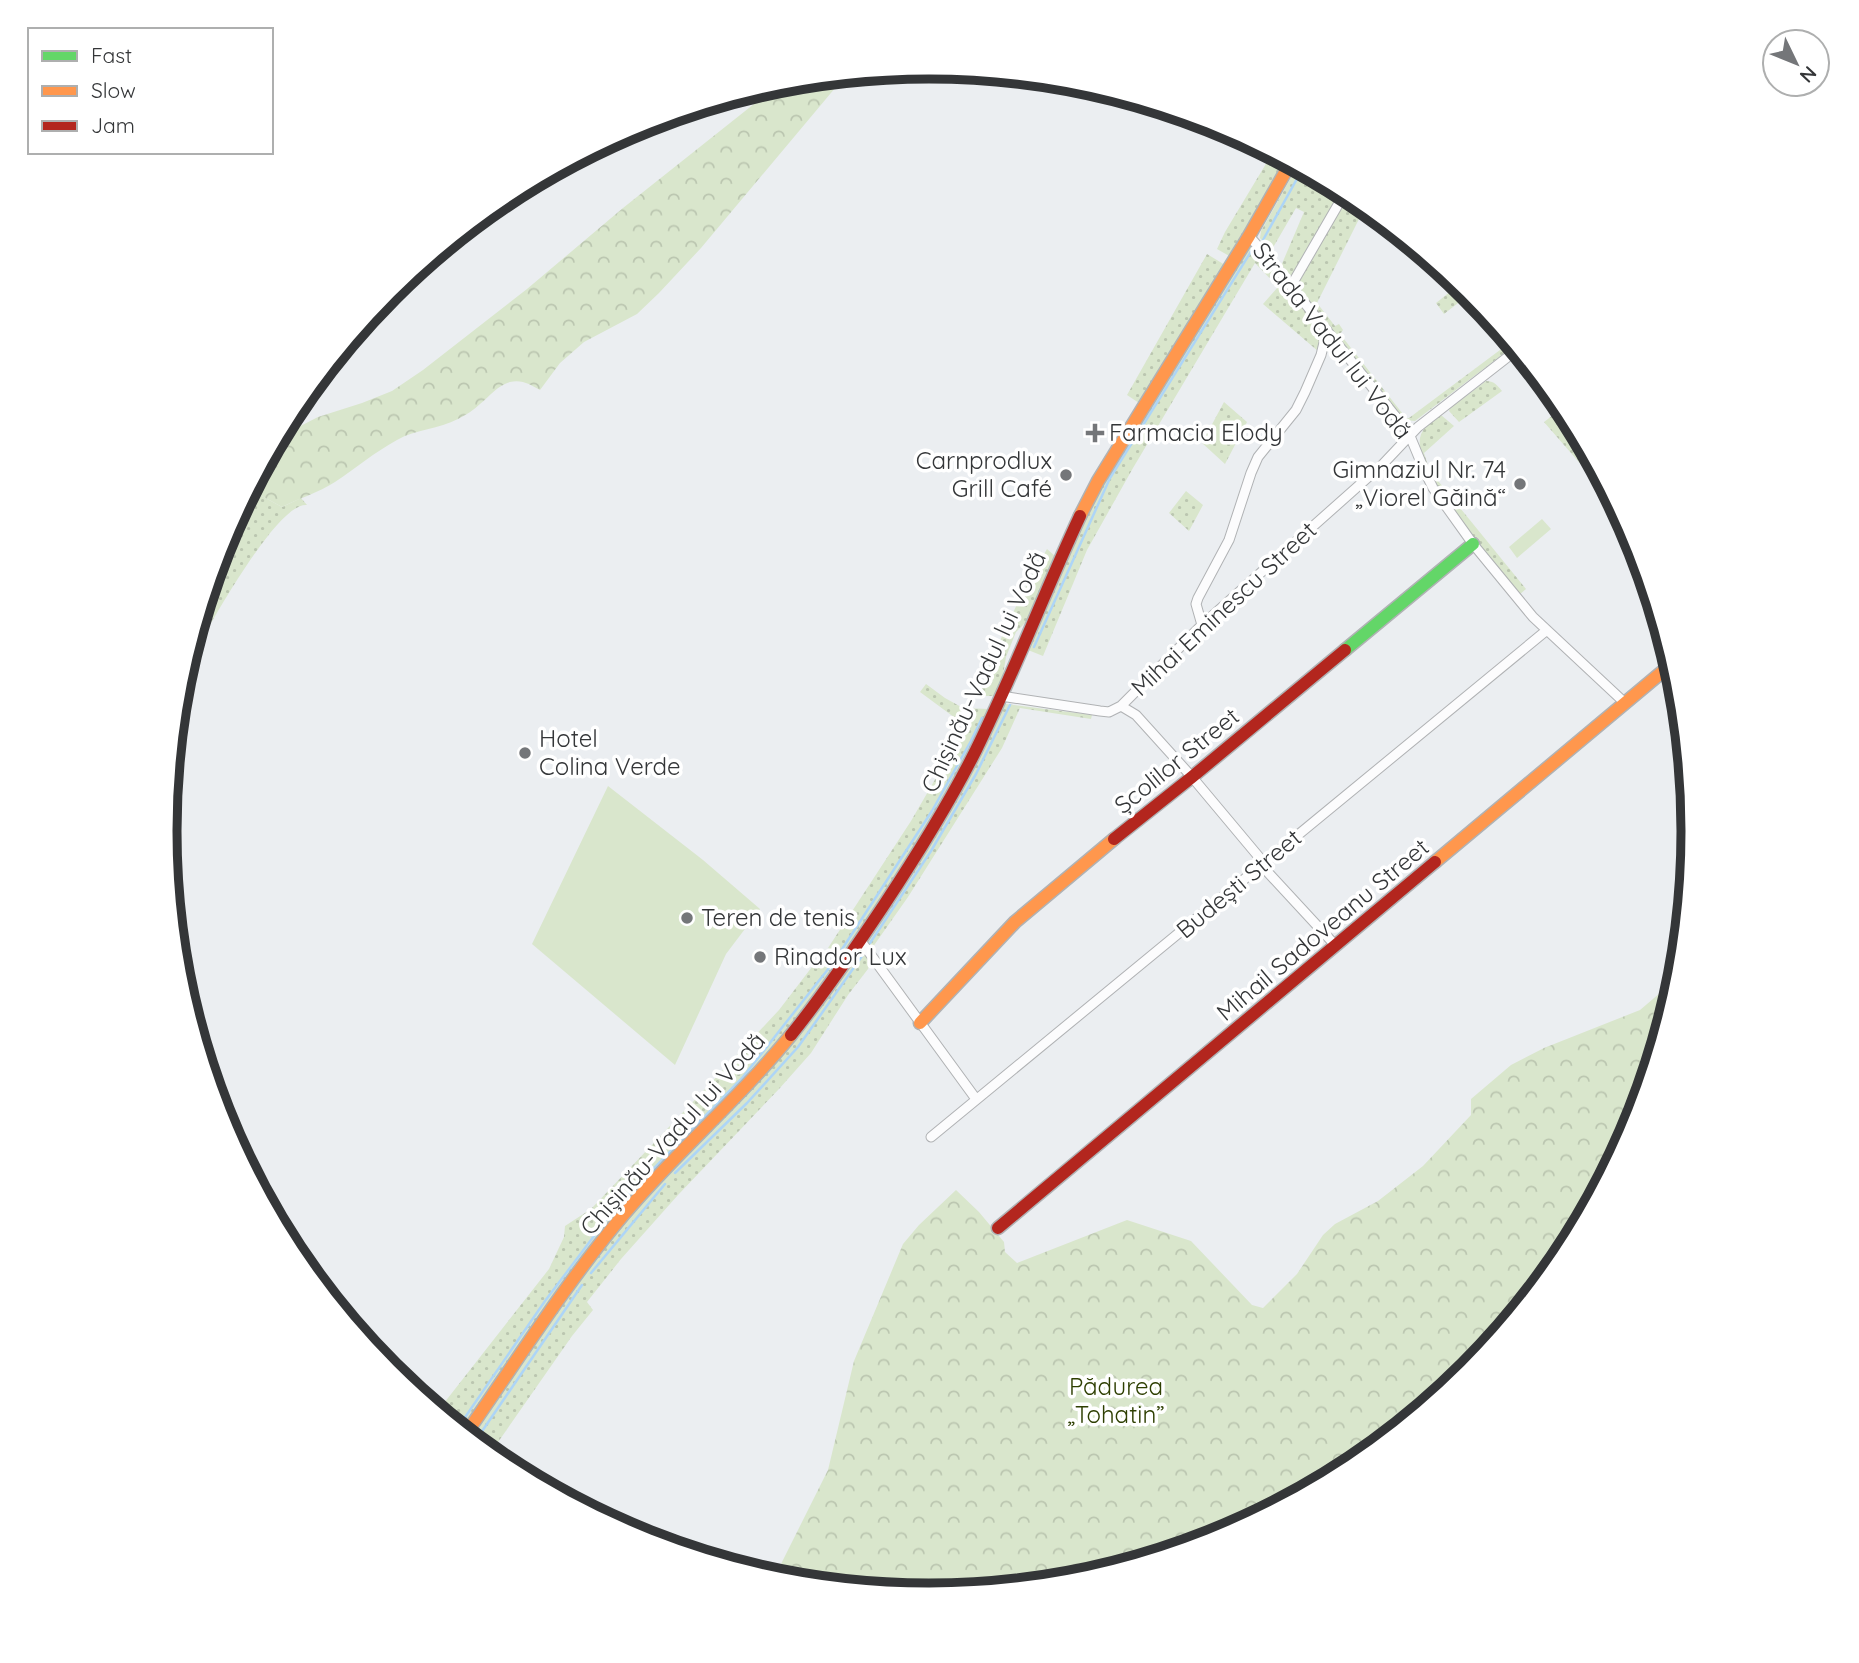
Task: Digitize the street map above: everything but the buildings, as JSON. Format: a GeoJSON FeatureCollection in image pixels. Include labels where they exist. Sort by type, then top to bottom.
{"type":"FeatureCollection","features":[{"type":"Feature","properties":{"kind":"street","name":"Chișinău-Vadul lui Vodă"},"geometry":{"type":"LineString","coordinates":[[470,1428],[600,1243],[650,1184],[740,1094],[769,1061],[799,1025],[860,940],[945,806],[975,751],[1072,531],[1098,481],[1249,236],[1287,169]]}},
{"type":"Feature","properties":{"kind":"street"},"geometry":{"type":"LineString","coordinates":[[1291,286],[1340,201]]}},
{"type":"Feature","properties":{"kind":"street","name":"Strada Vadul lui Vodă"},"geometry":{"type":"LineString","coordinates":[[1249,236],[1410,436],[1433,488],[1472,544],[1533,617],[1625,704]]}},
{"type":"Feature","properties":{"kind":"street"},"geometry":{"type":"LineString","coordinates":[[1202,625],[1196,604],[1198,597],[1228,540],[1258,457],[1296,410],[1306,392],[1321,355],[1327,330]]}},
{"type":"Feature","properties":{"kind":"street","name":"Mihai Eminescu Street"},"geometry":{"type":"LineString","coordinates":[[1121,706],[1202,625],[1383,464],[1418,427],[1511,354]]}},
{"type":"Feature","properties":{"kind":"street","name":"Școlilor Street"},"geometry":{"type":"LineString","coordinates":[[920,1023],[1015,922],[1472,544]]}},
{"type":"Feature","properties":{"kind":"street","name":"Budești Street"},"geometry":{"type":"LineString","coordinates":[[931,1137],[1547,630]]}},
{"type":"Feature","properties":{"kind":"street","name":"Mihail Sadoveanu Street"},"geometry":{"type":"LineString","coordinates":[[999,1228],[1665,670]]}},
{"type":"Feature","properties":{"kind":"street"},"geometry":{"type":"LineString","coordinates":[[1001,696],[1109,712],[1121,706],[1136,715],[1336,946]]}},
{"type":"Feature","properties":{"kind":"street"},"geometry":{"type":"LineString","coordinates":[[860,940],[976,1099]]}},
{"type":"Feature","properties":{"kind":"green space"},"geometry":{"type":"Polygon","coordinates":[[[838,84],[701,248],[659,293],[637,314],[584,342],[560,363],[540,390],[522,382],[505,384],[461,417],[397,440],[329,486],[282,507],[257,493],[294,429],[318,417],[392,391],[527,289],[623,208],[762,98],[838,84]]]}},
{"type":"Feature","properties":{"kind":"green space"},"geometry":{"type":"Polygon","coordinates":[[[1268,160],[1282,167],[1231,257],[1217,249],[1268,160]]]}},
{"type":"Feature","properties":{"kind":"green space"},"geometry":{"type":"Polygon","coordinates":[[[1293,173],[1361,215],[1317,303],[1335,326],[1339,324],[1343,330],[1340,334],[1406,418],[1505,346],[1508,350],[1415,421],[1404,420],[1301,292],[1298,282],[1281,266],[1304,212],[1296,208],[1271,251],[1260,238],[1261,231],[1293,173]]]}},
{"type":"Feature","properties":{"kind":"green space"},"geometry":{"type":"Polygon","coordinates":[[[1251,247],[1260,254],[1319,327],[1319,352],[1263,304],[1278,287],[1255,263],[1087,550],[1043,656],[1028,650],[1087,513],[1107,476],[1251,247]]]}},
{"type":"Feature","properties":{"kind":"green space"},"geometry":{"type":"Polygon","coordinates":[[[1207,254],[1225,265],[1139,403],[1127,395],[1207,254]]]}},
{"type":"Feature","properties":{"kind":"green space"},"geometry":{"type":"Polygon","coordinates":[[[1452,290],[1463,300],[1444,314],[1436,303],[1452,290]]]}},
{"type":"Feature","properties":{"kind":"green space"},"geometry":{"type":"Polygon","coordinates":[[[1486,381],[1497,385],[1502,391],[1459,422],[1449,411],[1450,408],[1486,381]]]}},
{"type":"Feature","properties":{"kind":"green space"},"geometry":{"type":"Polygon","coordinates":[[[1224,402],[1247,422],[1225,464],[1202,443],[1224,402]]]}},
{"type":"Feature","properties":{"kind":"green space"},"geometry":{"type":"Polygon","coordinates":[[[1555,413],[1595,481],[1544,422],[1555,413]]]}},
{"type":"Feature","properties":{"kind":"green space"},"geometry":{"type":"Polygon","coordinates":[[[1441,415],[1454,426],[1424,453],[1430,471],[1526,589],[1519,595],[1458,520],[1430,475],[1422,455],[1420,438],[1425,427],[1441,415]]]}},
{"type":"Feature","properties":{"kind":"green space"},"geometry":{"type":"Polygon","coordinates":[[[1186,491],[1203,505],[1189,531],[1169,513],[1186,491]]]}},
{"type":"Feature","properties":{"kind":"green space"},"geometry":{"type":"Polygon","coordinates":[[[257,493],[282,507],[301,498],[307,505],[293,510],[276,526],[219,609],[201,641],[234,543],[257,493]]]}},
{"type":"Feature","properties":{"kind":"green space"},"geometry":{"type":"Polygon","coordinates":[[[1542,519],[1551,529],[1517,558],[1509,547],[1542,519]]]}},
{"type":"Feature","properties":{"kind":"green space"},"geometry":{"type":"Polygon","coordinates":[[[1047,549],[1055,556],[1029,619],[1016,632],[994,696],[977,696],[1009,621],[1047,549]]]}},
{"type":"Feature","properties":{"kind":"green space"},"geometry":{"type":"Polygon","coordinates":[[[926,684],[963,708],[989,709],[940,805],[842,957],[828,948],[911,821],[966,726],[920,692],[926,684]]]}},
{"type":"Feature","properties":{"kind":"green space"},"geometry":{"type":"Polygon","coordinates":[[[1006,704],[1092,715],[1091,719],[1020,708],[1002,748],[908,897],[870,951],[867,941],[930,844],[1006,704]]]}},
{"type":"Feature","properties":{"kind":"green space"},"geometry":{"type":"Polygon","coordinates":[[[608,786],[703,860],[760,909],[726,954],[675,1065],[532,944],[608,786]]]}},
{"type":"Feature","properties":{"kind":"green space"},"geometry":{"type":"Polygon","coordinates":[[[857,954],[864,955],[871,961],[811,1053],[678,1195],[587,1302],[593,1310],[495,1446],[474,1431],[633,1210],[857,954]]]}},
{"type":"Feature","properties":{"kind":"green space"},"geometry":{"type":"Polygon","coordinates":[[[818,959],[832,972],[757,1068],[665,1161],[602,1231],[466,1425],[442,1405],[549,1269],[564,1237],[565,1226],[591,1209],[779,1010],[818,959]]]}},
{"type":"Feature","properties":{"kind":"green space","name":"Pădurea „Tohatin”"},"geometry":{"type":"Polygon","coordinates":[[[1666,988],[1657,1026],[1625,1120],[1605,1164],[1555,1250],[1527,1290],[1462,1364],[1388,1429],[1348,1457],[1262,1507],[1218,1527],[1124,1559],[1076,1570],[979,1583],[930,1584],[880,1583],[779,1569],[828,1470],[854,1361],[903,1244],[956,1190],[979,1212],[1004,1242],[1005,1252],[1017,1263],[1127,1220],[1191,1241],[1252,1305],[1263,1308],[1297,1274],[1323,1235],[1335,1224],[1378,1201],[1423,1166],[1471,1115],[1471,1099],[1511,1065],[1544,1048],[1640,1010],[1666,988]]]}},
{"type":"Feature","properties":{"kind":"waterway"},"geometry":{"type":"LineString","coordinates":[[1263,240],[1299,176]]}},
{"type":"Feature","properties":{"kind":"waterway"},"geometry":{"type":"LineString","coordinates":[[1034,647],[1110,478],[1252,250]]}},
{"type":"Feature","properties":{"kind":"waterway"},"geometry":{"type":"LineString","coordinates":[[870,943],[931,851],[976,774],[1010,705]]}},
{"type":"Feature","properties":{"kind":"waterway"},"geometry":{"type":"LineString","coordinates":[[837,957],[932,811],[982,718]]}},
{"type":"Feature","properties":{"kind":"waterway"},"geometry":{"type":"LineString","coordinates":[[675,1173],[747,1103],[798,1047],[862,956]]}},
{"type":"Feature","properties":{"kind":"waterway"},"geometry":{"type":"LineString","coordinates":[[462,1422],[545,1301],[616,1207],[743,1077],[829,968]]}},
{"type":"Feature","properties":{"kind":"waterway"},"geometry":{"type":"LineString","coordinates":[[591,1273],[665,1184]]}},
{"type":"Feature","properties":{"kind":"waterway"},"geometry":{"type":"LineString","coordinates":[[480,1435],[582,1285]]}},
{"type":"Feature","properties":{"kind":"traffic: fast"},"geometry":{"type":"LineString","coordinates":[[1345,650],[1473,544]]}},
{"type":"Feature","properties":{"kind":"traffic: slow"},"geometry":{"type":"LineString","coordinates":[[1080,516],[1098,481],[1249,236],[1287,169]]}},
{"type":"Feature","properties":{"kind":"traffic: slow"},"geometry":{"type":"LineString","coordinates":[[1435,862],[1665,670]]}},
{"type":"Feature","properties":{"kind":"traffic: slow"},"geometry":{"type":"LineString","coordinates":[[920,1023],[1015,922],[1114,839]]}},
{"type":"Feature","properties":{"kind":"traffic: slow"},"geometry":{"type":"LineString","coordinates":[[470,1428],[561,1295],[624,1214],[791,1035]]}},
{"type":"Feature","properties":{"kind":"traffic: jam"},"geometry":{"type":"LineString","coordinates":[[791,1035],[839,972],[884,905],[955,790],[990,721],[1080,516]]}},
{"type":"Feature","properties":{"kind":"traffic: jam"},"geometry":{"type":"LineString","coordinates":[[1114,839],[1345,650]]}},
{"type":"Feature","properties":{"kind":"traffic: jam"},"geometry":{"type":"LineString","coordinates":[[998,1228],[1435,862]]}},
{"type":"Feature","properties":{"kind":"place","name":"Farmacia Elody"},"geometry":{"type":"Point","coordinates":[1095,433]}},
{"type":"Feature","properties":{"kind":"place","name":"Carnprodlux Grill Café"},"geometry":{"type":"Point","coordinates":[1066,475]}},
{"type":"Feature","properties":{"kind":"place","name":"Gimnaziul Nr. 74 „Viorel Găină“"},"geometry":{"type":"Point","coordinates":[1520,484]}},
{"type":"Feature","properties":{"kind":"place","name":"Hotel Colina Verde"},"geometry":{"type":"Point","coordinates":[525,753]}},
{"type":"Feature","properties":{"kind":"place","name":"Teren de tenis"},"geometry":{"type":"Point","coordinates":[687,918]}},
{"type":"Feature","properties":{"kind":"place","name":"Rinador Lux"},"geometry":{"type":"Point","coordinates":[760,957]}}]}
